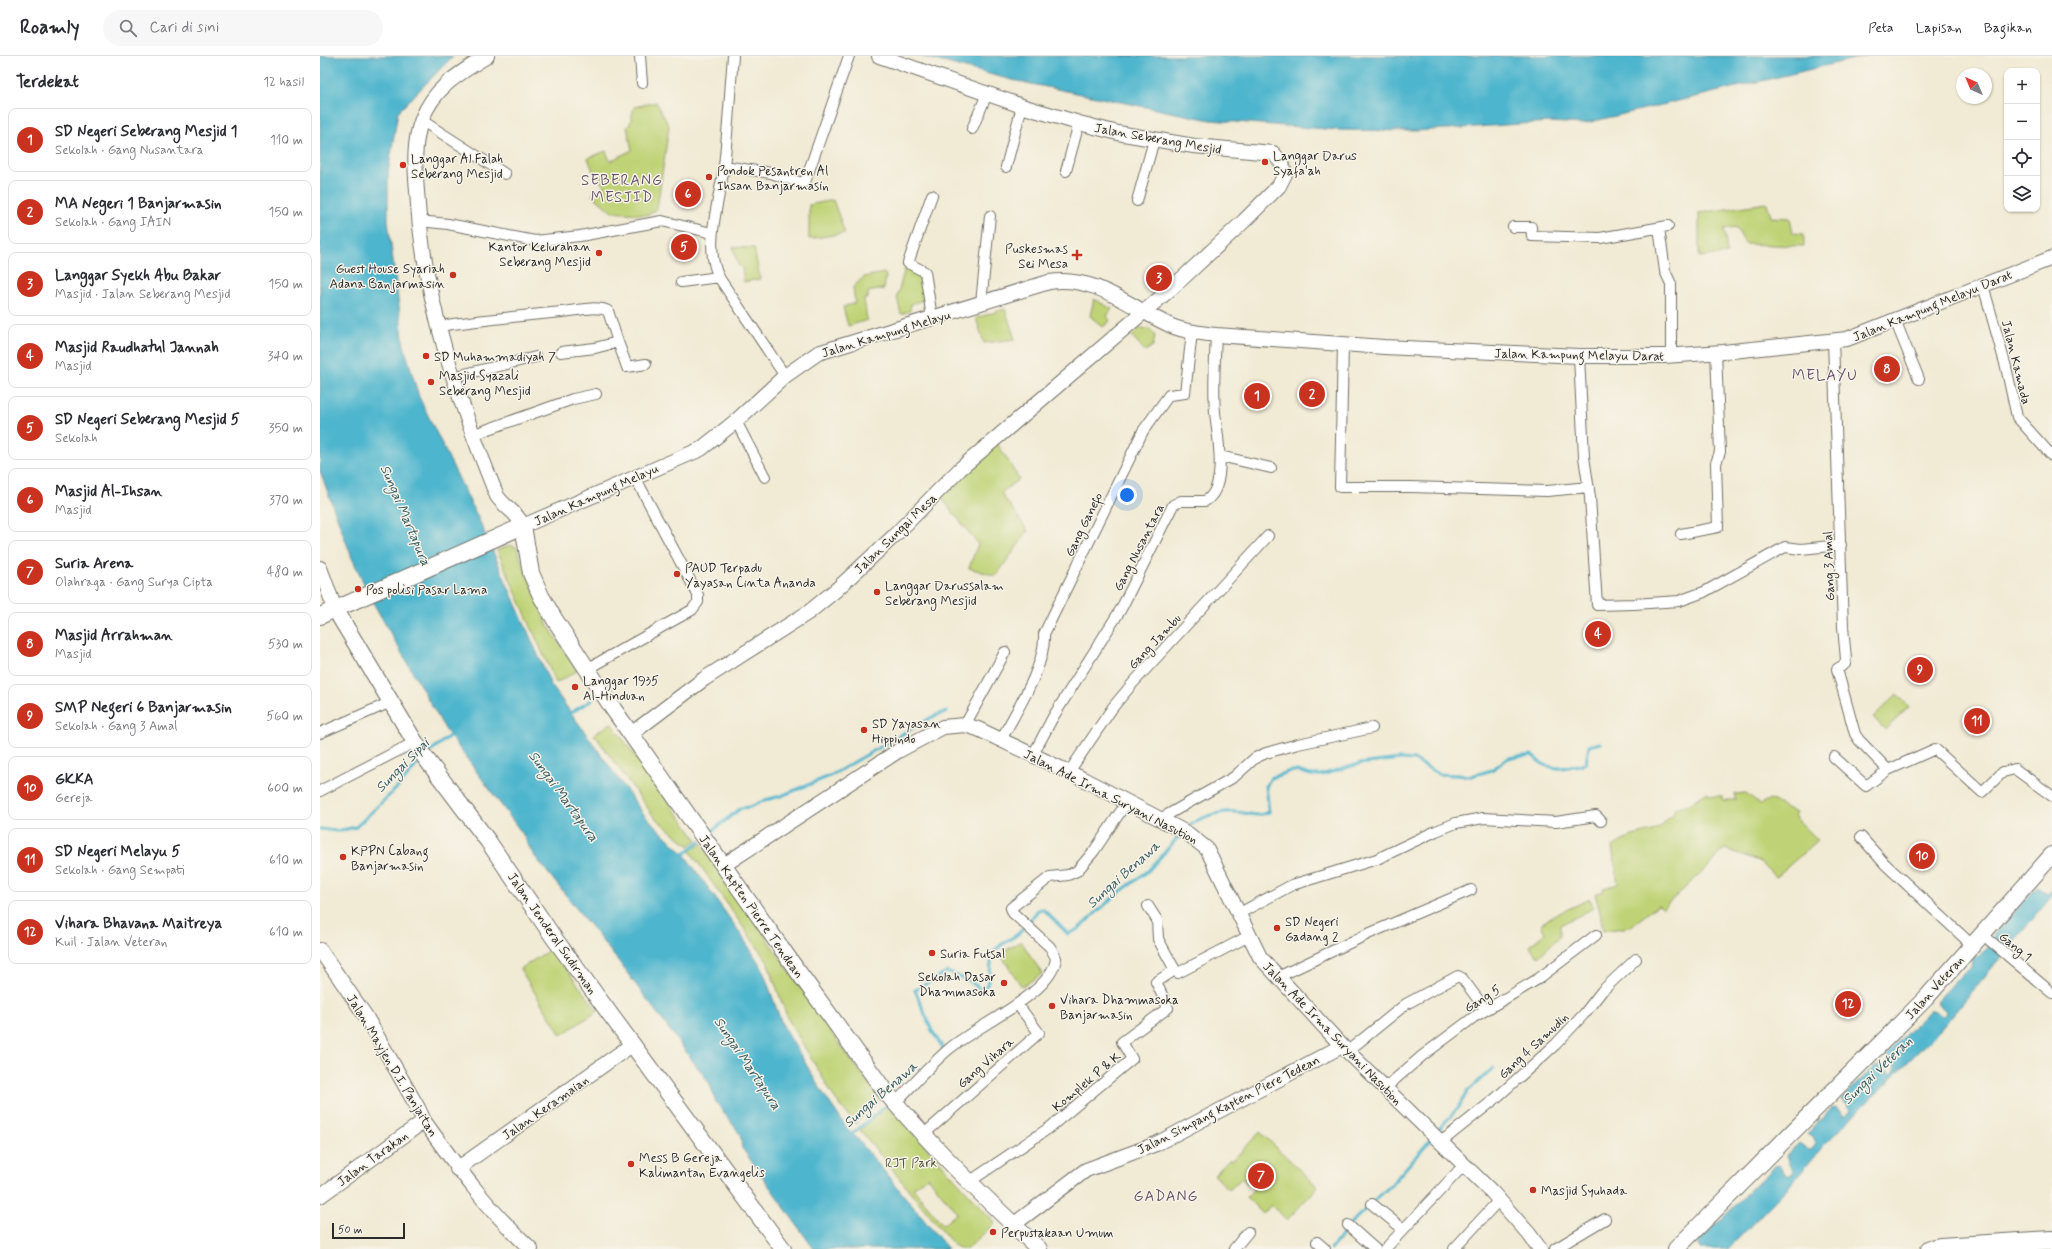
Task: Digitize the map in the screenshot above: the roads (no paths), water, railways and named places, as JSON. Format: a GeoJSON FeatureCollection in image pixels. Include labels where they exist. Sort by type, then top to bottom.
{"type":"FeatureCollection","features":[{"type":"Feature","properties":{"kind":"highway"},"geometry":{"type":"LineString","coordinates":[[1930,1249],[1940,1247],[2052,1240]]}},
{"type":"Feature","properties":{"kind":"main road"},"geometry":{"type":"LineString","coordinates":[[320,616],[356,599],[497,539],[523,526],[518,518],[501,502],[497,496],[472,435],[452,377],[432,303],[419,221],[415,156],[421,120],[432,99],[444,85],[488,56]]}},
{"type":"Feature","properties":{"kind":"main road","name":"Jalan Seberang Mesjid"},"geometry":{"type":"LineString","coordinates":[[879,56],[1022,106],[1079,124],[1154,140],[1201,147],[1273,153],[1282,163],[1285,174],[1279,186],[1143,311]]}},
{"type":"Feature","properties":{"kind":"main road","name":"Jalan Kampung Melayu Darat"},"geometry":{"type":"LineString","coordinates":[[1143,311],[1173,327],[1192,332],[1216,335],[1343,345],[1578,356],[1671,356],[1847,339],[2052,258]]}},
{"type":"Feature","properties":{"kind":"main road","name":"Jalan Kampung Melayu"},"geometry":{"type":"LineString","coordinates":[[523,526],[701,449],[736,421],[785,376],[818,353],[1049,282],[1071,280],[1097,288],[1143,311]]}},
{"type":"Feature","properties":{"kind":"main road","name":"Jalan Sungai Mesa"},"geometry":{"type":"LineString","coordinates":[[631,734],[704,679],[809,612],[836,590],[894,536],[960,469],[1143,311]]}},
{"type":"Feature","properties":{"kind":"main road","name":"Jalan Kapten Pierre Tendean"},"geometry":{"type":"LineString","coordinates":[[523,526],[531,573],[541,596],[587,669],[631,734],[724,865],[798,973],[893,1100],[923,1135],[1013,1226],[1039,1249]]}},
{"type":"Feature","properties":{"kind":"main road"},"geometry":{"type":"LineString","coordinates":[[320,568],[335,610]]}},
{"type":"Feature","properties":{"kind":"main road","name":"Jalan Jenderal Sudirman"},"geometry":{"type":"LineString","coordinates":[[335,610],[418,747],[488,841],[554,938],[783,1249]]}},
{"type":"Feature","properties":{"kind":"main road","name":"Jalan Ade Irma Suryani Nasution"},"geometry":{"type":"LineString","coordinates":[[724,865],[898,751],[943,727],[966,725],[1001,740],[1069,772],[1174,826],[1187,833],[1207,849],[1260,957],[1345,1048],[1499,1200],[1530,1234],[1540,1249]]}},
{"type":"Feature","properties":{"kind":"main road","name":"Jalan Veteran"},"geometry":{"type":"LineString","coordinates":[[1676,1249],[1892,1032],[1981,940],[2052,855]]}},
{"type":"Feature","properties":{"kind":"main road","name":"Jalan Mayjen D.I. Panjaitan"},"geometry":{"type":"LineString","coordinates":[[320,950],[365,1015],[424,1121],[457,1169],[505,1225],[531,1249]]}},
{"type":"Feature","properties":{"kind":"main road","name":"Jalan Keramaian"},"geometry":{"type":"LineString","coordinates":[[457,1169],[633,1044]]}},
{"type":"Feature","properties":{"kind":"main road","name":"Jalan Simpang Kapten Piere Tedean"},"geometry":{"type":"LineString","coordinates":[[1013,1226],[1086,1170],[1156,1144],[1345,1048]]}},
{"type":"Feature","properties":{"kind":"main road","name":"Jalan Tarakan"},"geometry":{"type":"LineString","coordinates":[[320,1196],[424,1121]]}},
{"type":"Feature","properties":{"kind":"street"},"geometry":{"type":"LineString","coordinates":[[640,56],[642,83]]}},
{"type":"Feature","properties":{"kind":"street"},"geometry":{"type":"LineString","coordinates":[[733,56],[724,166],[712,233],[714,264],[719,277],[785,376]]}},
{"type":"Feature","properties":{"kind":"street"},"geometry":{"type":"LineString","coordinates":[[724,166],[761,171],[802,183],[805,182],[849,56]]}},
{"type":"Feature","properties":{"kind":"street"},"geometry":{"type":"LineString","coordinates":[[972,129],[987,94]]}},
{"type":"Feature","properties":{"kind":"street"},"geometry":{"type":"LineString","coordinates":[[1006,167],[1022,106]]}},
{"type":"Feature","properties":{"kind":"street"},"geometry":{"type":"LineString","coordinates":[[421,120],[505,174]]}},
{"type":"Feature","properties":{"kind":"street"},"geometry":{"type":"LineString","coordinates":[[1066,171],[1079,124]]}},
{"type":"Feature","properties":{"kind":"street"},"geometry":{"type":"LineString","coordinates":[[1137,201],[1154,140]]}},
{"type":"Feature","properties":{"kind":"street"},"geometry":{"type":"LineString","coordinates":[[932,195],[908,263],[924,272],[932,318]]}},
{"type":"Feature","properties":{"kind":"street"},"geometry":{"type":"LineString","coordinates":[[981,303],[990,216]]}},
{"type":"Feature","properties":{"kind":"street"},"geometry":{"type":"LineString","coordinates":[[419,221],[448,224],[536,241],[580,236],[662,221],[712,233]]}},
{"type":"Feature","properties":{"kind":"street"},"geometry":{"type":"LineString","coordinates":[[1513,227],[1532,227],[1532,236],[1600,238],[1663,227],[1665,271],[1671,284],[1671,356]]}},
{"type":"Feature","properties":{"kind":"street"},"geometry":{"type":"LineString","coordinates":[[681,282],[719,277]]}},
{"type":"Feature","properties":{"kind":"street","name":"Jalan Kamada"},"geometry":{"type":"LineString","coordinates":[[1983,285],[2006,367],[2017,417],[2052,456]]}},
{"type":"Feature","properties":{"kind":"street"},"geometry":{"type":"LineString","coordinates":[[439,326],[506,316],[603,309],[610,314],[627,367],[646,364]]}},
{"type":"Feature","properties":{"kind":"street"},"geometry":{"type":"LineString","coordinates":[[1895,320],[1919,379]]}},
{"type":"Feature","properties":{"kind":"street","name":"Gang Ganefo"},"geometry":{"type":"LineString","coordinates":[[1001,740],[1038,668],[1043,653],[1044,634],[1143,431],[1169,395],[1185,392],[1192,332]]}},
{"type":"Feature","properties":{"kind":"street","name":"Gang Nusantara"},"geometry":{"type":"LineString","coordinates":[[1032,755],[1053,718],[1121,609],[1173,505],[1181,501],[1205,501],[1214,495],[1220,456],[1215,412],[1216,335]]}},
{"type":"Feature","properties":{"kind":"street","name":"Gang 3 Amal"},"geometry":{"type":"LineString","coordinates":[[1833,340],[1843,627],[1846,659],[1845,664],[1837,669],[1855,734],[1888,770]]}},
{"type":"Feature","properties":{"kind":"street"},"geometry":{"type":"LineString","coordinates":[[561,352],[595,348],[618,342]]}},
{"type":"Feature","properties":{"kind":"street"},"geometry":{"type":"LineString","coordinates":[[1343,345],[1338,485],[1340,487],[1403,487],[1533,491],[1589,487]]}},
{"type":"Feature","properties":{"kind":"street"},"geometry":{"type":"LineString","coordinates":[[1680,534],[1718,527],[1716,463],[1720,452],[1716,352]]}},
{"type":"Feature","properties":{"kind":"street"},"geometry":{"type":"LineString","coordinates":[[1578,356],[1584,457],[1589,487],[1598,605],[1679,601],[1704,592],[1785,547],[1801,549],[1841,545]]}},
{"type":"Feature","properties":{"kind":"street"},"geometry":{"type":"LineString","coordinates":[[452,377],[536,357]]}},
{"type":"Feature","properties":{"kind":"street"},"geometry":{"type":"LineString","coordinates":[[472,435],[573,399],[596,394]]}},
{"type":"Feature","properties":{"kind":"street"},"geometry":{"type":"LineString","coordinates":[[736,421],[765,477]]}},
{"type":"Feature","properties":{"kind":"street"},"geometry":{"type":"LineString","coordinates":[[1220,456],[1271,468]]}},
{"type":"Feature","properties":{"kind":"street"},"geometry":{"type":"LineString","coordinates":[[587,669],[692,610],[698,600],[698,594],[635,477]]}},
{"type":"Feature","properties":{"kind":"street","name":"Gang Jambu"},"geometry":{"type":"LineString","coordinates":[[1069,772],[1113,707],[1133,682],[1268,536]]}},
{"type":"Feature","properties":{"kind":"street"},"geometry":{"type":"LineString","coordinates":[[966,725],[1005,652]]}},
{"type":"Feature","properties":{"kind":"street"},"geometry":{"type":"LineString","coordinates":[[320,733],[391,702]]}},
{"type":"Feature","properties":{"kind":"street"},"geometry":{"type":"LineString","coordinates":[[1160,819],[1234,777],[1254,758],[1298,744],[1372,728]]}},
{"type":"Feature","properties":{"kind":"street"},"geometry":{"type":"LineString","coordinates":[[320,791],[418,747]]}},
{"type":"Feature","properties":{"kind":"street"},"geometry":{"type":"LineString","coordinates":[[1834,757],[1864,785],[1868,785],[1888,770],[1934,749],[1982,792],[2003,772],[2015,769],[2052,796]]}},
{"type":"Feature","properties":{"kind":"street"},"geometry":{"type":"LineString","coordinates":[[893,1100],[965,1036],[1018,1006],[1050,974],[1056,958],[1050,947],[1012,913],[1011,908],[1050,877],[1068,876],[1077,871],[1094,851],[1127,802]]}},
{"type":"Feature","properties":{"kind":"street"},"geometry":{"type":"LineString","coordinates":[[1238,914],[1292,884],[1370,862],[1431,833],[1456,823],[1484,818],[1556,822],[1596,816],[1601,821]]}},
{"type":"Feature","properties":{"kind":"street","name":"Gang 1"},"geometry":{"type":"LineString","coordinates":[[1861,837],[1885,864],[1981,940],[2006,955],[2052,993]]}},
{"type":"Feature","properties":{"kind":"street"},"geometry":{"type":"LineString","coordinates":[[1278,977],[1368,934],[1471,890]]}},
{"type":"Feature","properties":{"kind":"street"},"geometry":{"type":"LineString","coordinates":[[1148,906],[1157,920],[1158,938],[1178,973],[1249,936]]}},
{"type":"Feature","properties":{"kind":"street","name":"Gang 5"},"geometry":{"type":"LineString","coordinates":[[1386,1088],[1422,1056],[1486,1010],[1538,979],[1596,935]]}},
{"type":"Feature","properties":{"kind":"street","name":"Gang 4 Samudin"},"geometry":{"type":"LineString","coordinates":[[1441,1142],[1495,1099],[1556,1044],[1584,1014],[1602,991],[1636,960]]}},
{"type":"Feature","properties":{"kind":"street","name":"Komplek P & K"},"geometry":{"type":"LineString","coordinates":[[969,1182],[1049,1128],[1132,1059],[1122,1042],[1168,1008],[1156,982],[1175,970]]}},
{"type":"Feature","properties":{"kind":"street"},"geometry":{"type":"LineString","coordinates":[[1345,1048],[1406,1004],[1458,976],[1462,978],[1486,1010]]}},
{"type":"Feature","properties":{"kind":"street","name":"Gang Vihara"},"geometry":{"type":"LineString","coordinates":[[923,1135],[1039,1033],[1018,1006]]}},
{"type":"Feature","properties":{"kind":"street"},"geometry":{"type":"LineString","coordinates":[[1385,1249],[1464,1165]]}},
{"type":"Feature","properties":{"kind":"street"},"geometry":{"type":"LineString","coordinates":[[1454,1249],[1499,1200]]}},
{"type":"Feature","properties":{"kind":"street"},"geometry":{"type":"LineString","coordinates":[[1372,1204],[1403,1229]]}},
{"type":"Feature","properties":{"kind":"street"},"geometry":{"type":"LineString","coordinates":[[1555,1249],[1606,1219]]}},
{"type":"Feature","properties":{"kind":"street"},"geometry":{"type":"LineString","coordinates":[[1348,1225],[1374,1249]]}},
{"type":"Feature","properties":{"kind":"street"},"geometry":{"type":"LineString","coordinates":[[1234,1249],[1248,1232]]}},
{"type":"Feature","properties":{"kind":"water","name":"Sungai Martapura"},"geometry":{"type":"Polygon","coordinates":[[[320,56],[453,56],[398,112],[388,172],[388,221],[404,346],[419,397],[480,522],[551,685],[645,816],[684,854],[740,933],[762,968],[782,1024],[823,1093],[851,1134],[855,1136],[948,1249],[814,1249],[742,1148],[740,1134],[716,1102],[710,1084],[619,962],[533,854],[522,833],[445,729],[371,599],[352,558],[320,471],[320,56]]]}},
{"type":"Feature","properties":{"kind":"water"},"geometry":{"type":"Polygon","coordinates":[[[920,56],[1866,56],[1582,124],[1550,122],[1416,131],[1338,130],[1210,120],[1012,80],[920,56]]]}},
{"type":"Feature","properties":{"kind":"water","name":"Sungai Veteran"},"geometry":{"type":"Polygon","coordinates":[[[2037,887],[2047,894],[2052,890],[2052,896],[1940,1030],[1824,1145],[1794,1181],[1728,1249],[1700,1249],[1697,1243],[1775,1166],[1779,1165],[1787,1176],[1793,1174],[1794,1171],[1789,1165],[1786,1155],[1799,1143],[1809,1150],[1812,1149],[1816,1144],[1814,1139],[1807,1134],[1831,1109],[1835,1108],[1845,1116],[1851,1111],[1841,1099],[1875,1066],[1880,1065],[1891,1074],[1895,1070],[1895,1066],[1887,1058],[1887,1053],[1930,1010],[1933,1010],[1943,1016],[1945,1014],[1946,1011],[1936,1002],[1961,975],[1972,966],[1973,958],[1979,956],[1993,941],[1994,934],[2037,887]]]}},
{"type":"Feature","properties":{"kind":"waterway"},"geometry":{"type":"LineString","coordinates":[[572,712],[592,700]]}},
{"type":"Feature","properties":{"kind":"waterway"},"geometry":{"type":"LineString","coordinates":[[707,835],[741,808],[750,807],[765,800],[781,796],[830,776],[932,717],[947,711]]}},
{"type":"Feature","properties":{"kind":"waterway","name":"Sungai Sipai"},"geometry":{"type":"LineString","coordinates":[[428,753],[452,734]]}},
{"type":"Feature","properties":{"kind":"waterway","name":"Sungai Benawa"},"geometry":{"type":"LineString","coordinates":[[1187,828],[1191,824],[1203,818],[1224,812],[1256,815],[1269,812],[1266,786],[1271,778],[1290,771],[1297,771],[1311,775],[1321,775],[1359,764],[1400,759],[1414,760],[1439,774],[1471,776],[1492,770],[1508,758],[1532,755],[1544,765],[1563,768],[1586,763],[1589,746],[1600,743]]}},
{"type":"Feature","properties":{"kind":"waterway","name":"Sungai Sipai"},"geometry":{"type":"LineString","coordinates":[[320,829],[337,831],[356,827],[397,788],[421,760]]}},
{"type":"Feature","properties":{"kind":"waterway","name":"Sungai Benawa"},"geometry":{"type":"LineString","coordinates":[[942,1051],[943,1048],[932,1031],[915,990],[947,972],[970,981],[981,990],[988,984],[992,958],[995,951],[1001,945],[1021,932],[1038,910],[1043,909],[1068,934],[1078,929],[1116,895],[1148,871],[1180,835]]}},
{"type":"Feature","properties":{"kind":"waterway"},"geometry":{"type":"LineString","coordinates":[[683,855],[700,841]]}},
{"type":"Feature","properties":{"kind":"waterway"},"geometry":{"type":"LineString","coordinates":[[1436,1132],[1458,1108],[1467,1092],[1493,1068]]}},
{"type":"Feature","properties":{"kind":"waterway","name":"Sungai Benawa"},"geometry":{"type":"LineString","coordinates":[[848,1137],[889,1103]]}},
{"type":"Feature","properties":{"kind":"waterway"},"geometry":{"type":"LineString","coordinates":[[1331,1249],[1351,1223],[1391,1185],[1432,1138]]}},
{"type":"Feature","properties":{"kind":"place","name":"Langgar Darus Syafa'ah"},"geometry":{"type":"Point","coordinates":[1265,162]}},
{"type":"Feature","properties":{"kind":"place","name":"Langgar Al Falah Seberang Mesjid"},"geometry":{"type":"Point","coordinates":[403,165]}},
{"type":"Feature","properties":{"kind":"place","name":"Pondok Pesantren Al Ihsan Banjarmasin"},"geometry":{"type":"Point","coordinates":[709,177]}},
{"type":"Feature","properties":{"kind":"place","name":"Masjid Al-Ihsan"},"geometry":{"type":"Point","coordinates":[688,194]}},
{"type":"Feature","properties":{"kind":"place","name":"SD Negeri Seberang Mesjid 5"},"geometry":{"type":"Point","coordinates":[684,247]}},
{"type":"Feature","properties":{"kind":"place","name":"Kantor Kelurahan Seberang Mesjid"},"geometry":{"type":"Point","coordinates":[599,253]}},
{"type":"Feature","properties":{"kind":"place","name":"Puskesmas Sei Mesa"},"geometry":{"type":"Point","coordinates":[1077,255]}},
{"type":"Feature","properties":{"kind":"place","name":"Guest House Syariah Adana Banjarmasin"},"geometry":{"type":"Point","coordinates":[453,275]}},
{"type":"Feature","properties":{"kind":"place","name":"Langgar Syekh Abu Bakar"},"geometry":{"type":"Point","coordinates":[1159,278]}},
{"type":"Feature","properties":{"kind":"place","name":"SD Muhammadiyah 7"},"geometry":{"type":"Point","coordinates":[426,356]}},
{"type":"Feature","properties":{"kind":"place","name":"Masjid Arrahman"},"geometry":{"type":"Point","coordinates":[1887,369]}},
{"type":"Feature","properties":{"kind":"place","name":"Masjid Syazali Seberang Mesjid"},"geometry":{"type":"Point","coordinates":[431,382]}},
{"type":"Feature","properties":{"kind":"place","name":"MA Negeri 1 Banjarmasin"},"geometry":{"type":"Point","coordinates":[1312,394]}},
{"type":"Feature","properties":{"kind":"place","name":"SD Negeri Seberang Mesjid 1"},"geometry":{"type":"Point","coordinates":[1257,396]}},
{"type":"Feature","properties":{"kind":"place","name":"PAUD Terpadu Yayasan Cinta Ananda"},"geometry":{"type":"Point","coordinates":[677,574]}},
{"type":"Feature","properties":{"kind":"place","name":"Pos polisi Pasar Lama"},"geometry":{"type":"Point","coordinates":[358,589]}},
{"type":"Feature","properties":{"kind":"place","name":"Langgar Darussalam Seberang Mesjid"},"geometry":{"type":"Point","coordinates":[877,592]}},
{"type":"Feature","properties":{"kind":"place","name":"Masjid Raudhatul Jannah"},"geometry":{"type":"Point","coordinates":[1598,634]}},
{"type":"Feature","properties":{"kind":"place","name":"SMP Negeri 6 Banjarmasin"},"geometry":{"type":"Point","coordinates":[1920,670]}},
{"type":"Feature","properties":{"kind":"place","name":"Langgar 1935 Al-Hinduan"},"geometry":{"type":"Point","coordinates":[575,687]}},
{"type":"Feature","properties":{"kind":"place","name":"SD Negeri Melayu 5"},"geometry":{"type":"Point","coordinates":[1977,721]}},
{"type":"Feature","properties":{"kind":"place","name":"SD Yayasan Hippindo"},"geometry":{"type":"Point","coordinates":[864,730]}},
{"type":"Feature","properties":{"kind":"place","name":"GKKA"},"geometry":{"type":"Point","coordinates":[1922,856]}},
{"type":"Feature","properties":{"kind":"place","name":"KPPN Cabang Banjarmasin"},"geometry":{"type":"Point","coordinates":[343,857]}},
{"type":"Feature","properties":{"kind":"place","name":"SD Negeri Gadang 2"},"geometry":{"type":"Point","coordinates":[1277,928]}},
{"type":"Feature","properties":{"kind":"place","name":"Suria Futsal"},"geometry":{"type":"Point","coordinates":[932,953]}},
{"type":"Feature","properties":{"kind":"place","name":"Sekolah Dasar Dhammasoka"},"geometry":{"type":"Point","coordinates":[1004,983]}},
{"type":"Feature","properties":{"kind":"place","name":"Vihara Bhavana Maitreya"},"geometry":{"type":"Point","coordinates":[1848,1004]}},
{"type":"Feature","properties":{"kind":"place","name":"Vihara Dhammasoka Banjarmasin"},"geometry":{"type":"Point","coordinates":[1052,1006]}},
{"type":"Feature","properties":{"kind":"place","name":"Mess B Gereja Kalimantan Evangelis"},"geometry":{"type":"Point","coordinates":[631,1164]}},
{"type":"Feature","properties":{"kind":"place","name":"Suria Arena"},"geometry":{"type":"Point","coordinates":[1261,1176]}},
{"type":"Feature","properties":{"kind":"place","name":"Masjid Syuhada"},"geometry":{"type":"Point","coordinates":[1533,1190]}},
{"type":"Feature","properties":{"kind":"place","name":"Perpustakaan Umum"},"geometry":{"type":"Point","coordinates":[993,1232]}},
{"type":"Feature","properties":{"kind":"district","name":"SEBERANG MESJID"},"geometry":{"type":"Point","coordinates":[622,188]}},
{"type":"Feature","properties":{"kind":"district","name":"MELAYU"},"geometry":{"type":"Point","coordinates":[1825,375]}},
{"type":"Feature","properties":{"kind":"district","name":"GADANG"},"geometry":{"type":"Point","coordinates":[1166,1196]}},
{"type":"Feature","properties":{"kind":"park label","name":"RJT Park"},"geometry":{"type":"Point","coordinates":[911,1162]}}]}
